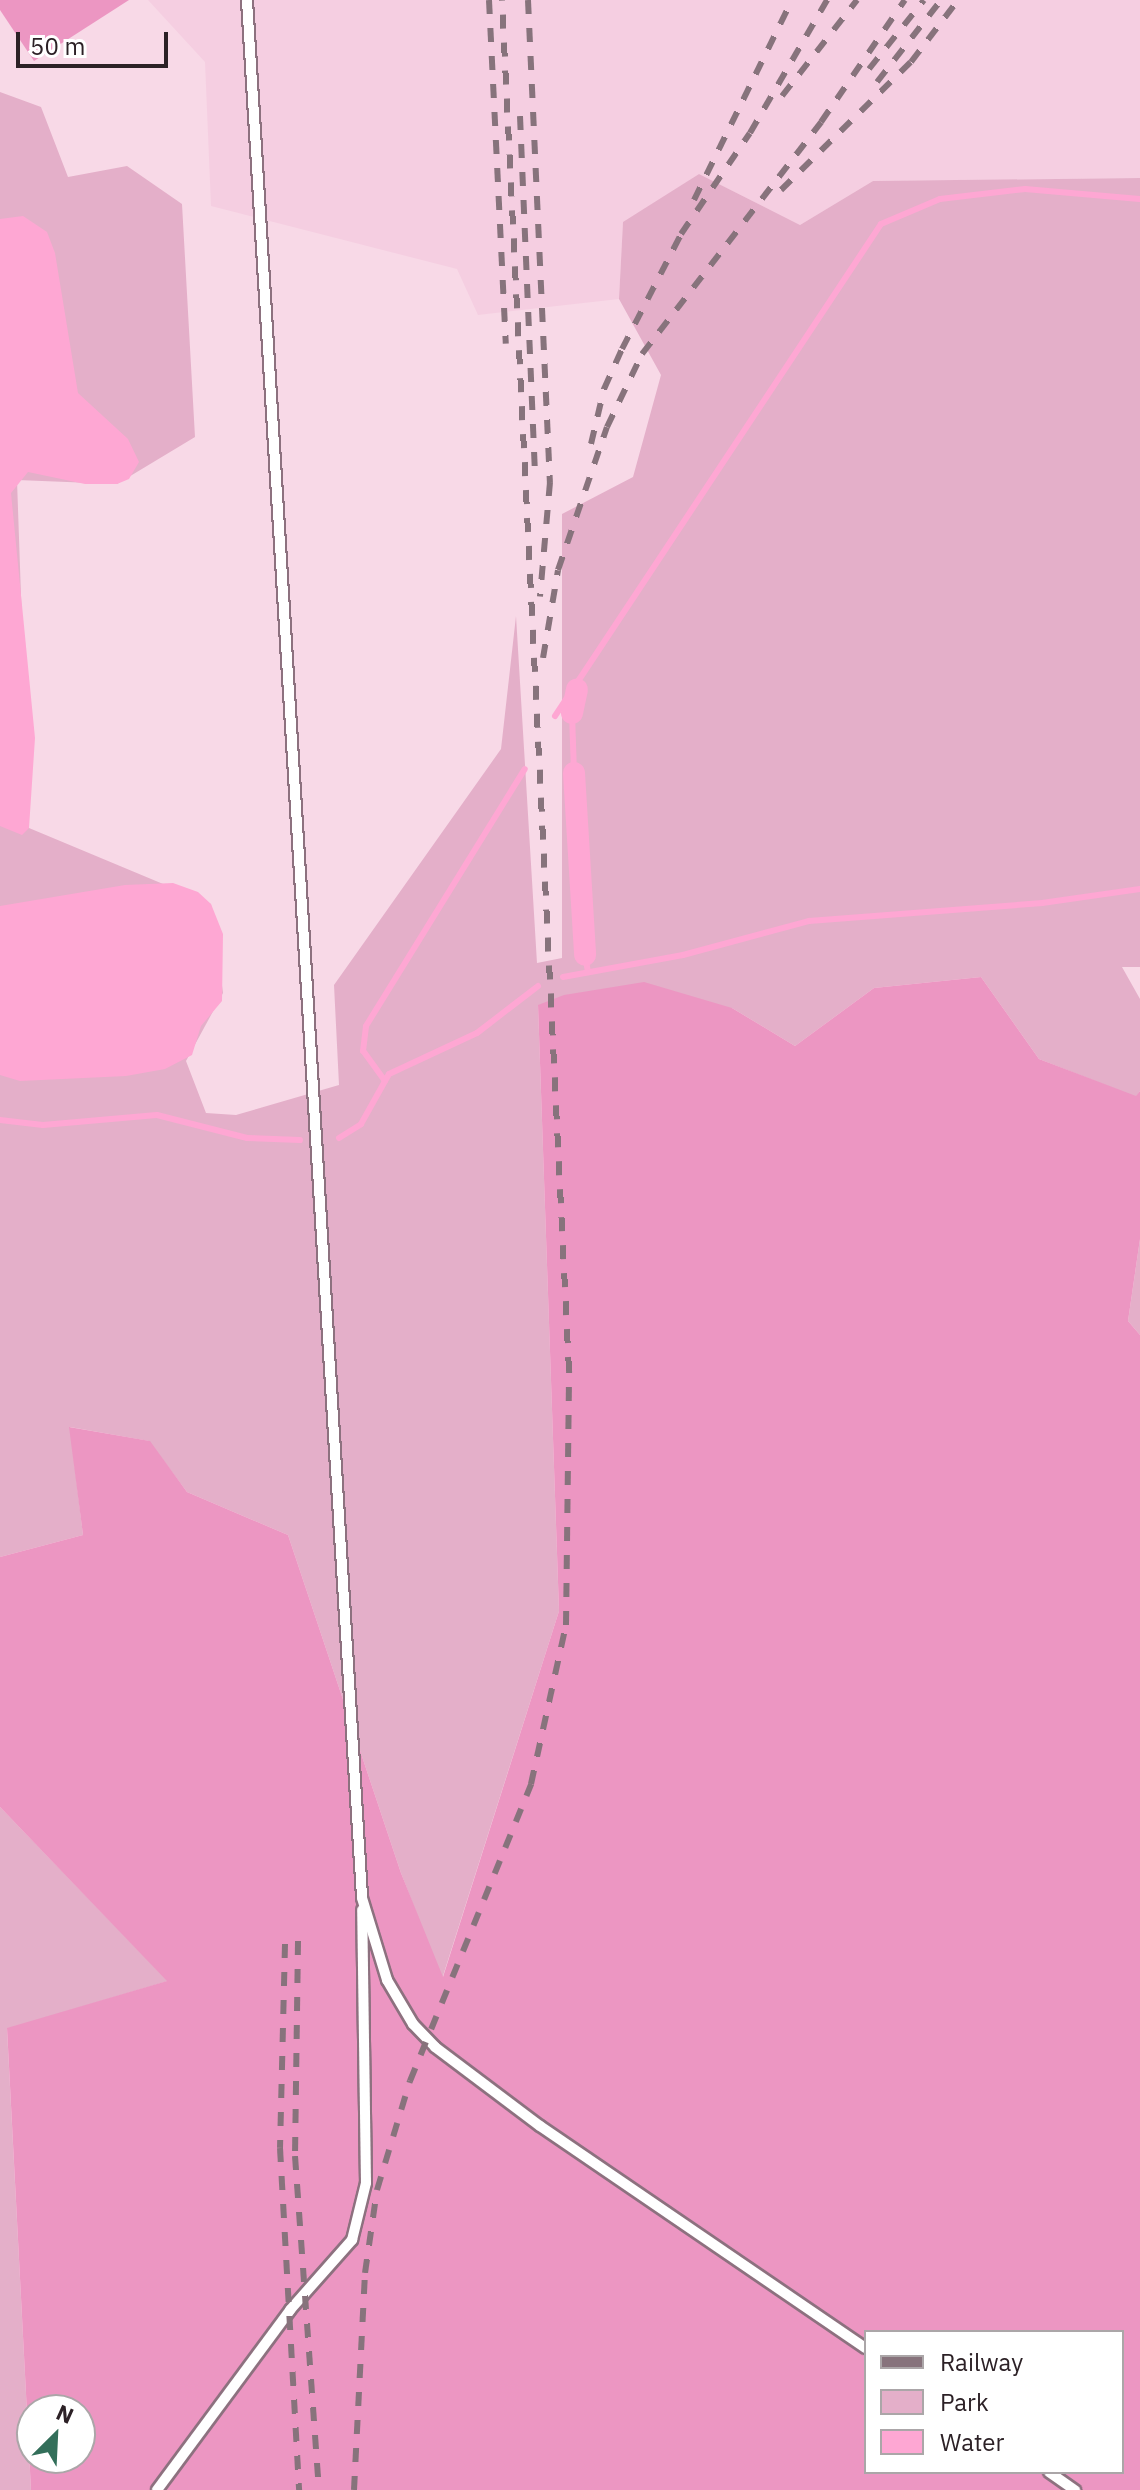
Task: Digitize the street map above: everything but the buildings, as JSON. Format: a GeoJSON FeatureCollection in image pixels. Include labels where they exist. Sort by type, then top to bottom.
{"type":"FeatureCollection","features":[{"type":"Feature","properties":{"kind":"lane"},"geometry":{"type":"LineString","coordinates":[[157,2490],[290,2310],[346,2254],[366,2183],[362,1898],[247,0]]}},
{"type":"Feature","properties":{"kind":"lane"},"geometry":{"type":"LineString","coordinates":[[362,1898],[387,1980],[413,2024],[435,2047],[540,2126],[864,2347]]}},
{"type":"Feature","properties":{"kind":"lane"},"geometry":{"type":"LineString","coordinates":[[1052,2474],[1075,2490]]}},
{"type":"Feature","properties":{"kind":"shaded area"},"geometry":{"type":"Polygon","coordinates":[[[0,0],[129,0],[34,61],[0,10],[0,0]]]}},
{"type":"Feature","properties":{"kind":"shaded area"},"geometry":{"type":"Polygon","coordinates":[[[148,0],[1140,0],[1140,178],[873,181],[800,225],[699,174],[623,223],[619,299],[478,315],[457,269],[211,206],[205,62],[148,0]]]}},
{"type":"Feature","properties":{"kind":"shaded area"},"geometry":{"type":"Polygon","coordinates":[[[981,977],[1039,1059],[1136,1096],[1140,1091],[1140,1239],[1128,1321],[1140,1335],[1140,2490],[31,2490],[30,2474],[96,2474],[96,2394],[26,2394],[7,2028],[167,1981],[0,1807],[0,1557],[83,1535],[69,1427],[150,1441],[187,1492],[288,1535],[401,1873],[443,1977],[559,1611],[538,1005],[564,995],[644,982],[732,1008],[795,1046],[874,988],[981,977]]]}},
{"type":"Feature","properties":{"kind":"green space"},"geometry":{"type":"Polygon","coordinates":[[[0,92],[41,107],[68,177],[127,166],[182,204],[195,437],[117,484],[17,480],[29,828],[211,904],[223,993],[186,1061],[206,1113],[236,1115],[339,1085],[334,985],[501,749],[516,616],[537,963],[562,958],[562,514],[633,477],[661,375],[619,299],[623,222],[699,174],[800,225],[873,181],[1140,178],[1140,967],[1122,967],[1140,999],[1140,1091],[1136,1097],[1039,1059],[981,977],[874,988],[795,1046],[732,1008],[538,1005],[559,1611],[442,1979],[401,1873],[288,1535],[187,1492],[149,1441],[70,1427],[83,1535],[0,1557],[0,92]]]}},
{"type":"Feature","properties":{"kind":"green space"},"geometry":{"type":"Polygon","coordinates":[[[1140,1239],[1140,1335],[1128,1321],[1140,1239]]]}},
{"type":"Feature","properties":{"kind":"green space"},"geometry":{"type":"Polygon","coordinates":[[[0,1807],[168,1981],[7,2029],[26,2394],[16,2394],[16,2474],[30,2474],[31,2490],[0,2490],[0,1807]]]}},
{"type":"Feature","properties":{"kind":"water"},"geometry":{"type":"Polygon","coordinates":[[[23,216],[47,232],[55,253],[78,393],[128,439],[139,462],[129,479],[117,484],[85,484],[28,472],[11,493],[35,738],[29,828],[22,835],[0,826],[0,219],[23,216]]]}},
{"type":"Feature","properties":{"kind":"water"},"geometry":{"type":"Polygon","coordinates":[[[173,883],[198,892],[211,904],[223,934],[222,1001],[201,1026],[192,1055],[165,1069],[126,1076],[20,1081],[0,1075],[0,906],[125,885],[173,883]]]}},
{"type":"Feature","properties":{"kind":"waterway"},"geometry":{"type":"LineString","coordinates":[[555,716],[881,224],[940,199],[1025,189],[1140,199]]}},
{"type":"Feature","properties":{"kind":"waterway"},"geometry":{"type":"LineString","coordinates":[[572,713],[577,690]]}},
{"type":"Feature","properties":{"kind":"waterway"},"geometry":{"type":"LineString","coordinates":[[572,713],[574,773]]}},
{"type":"Feature","properties":{"kind":"waterway"},"geometry":{"type":"LineString","coordinates":[[385,1081],[363,1051],[366,1026],[525,769]]}},
{"type":"Feature","properties":{"kind":"waterway"},"geometry":{"type":"LineString","coordinates":[[574,773],[585,955]]}},
{"type":"Feature","properties":{"kind":"waterway"},"geometry":{"type":"LineString","coordinates":[[563,977],[683,955],[809,921],[1042,903],[1140,889]]}},
{"type":"Feature","properties":{"kind":"waterway"},"geometry":{"type":"LineString","coordinates":[[585,955],[588,972]]}},
{"type":"Feature","properties":{"kind":"waterway"},"geometry":{"type":"LineString","coordinates":[[339,1138],[361,1124],[389,1074],[477,1033],[538,986]]}},
{"type":"Feature","properties":{"kind":"waterway"},"geometry":{"type":"LineString","coordinates":[[0,1120],[43,1125],[157,1115],[247,1138],[300,1140]]}},
{"type":"Feature","properties":{"kind":"railway"},"geometry":{"type":"LineString","coordinates":[[489,0],[506,344]]}},
{"type":"Feature","properties":{"kind":"railway"},"geometry":{"type":"LineString","coordinates":[[354,2490],[365,2273],[377,2190],[410,2081],[531,1784],[566,1625],[569,1371],[502,0]]}},
{"type":"Feature","properties":{"kind":"railway"},"geometry":{"type":"LineString","coordinates":[[528,0],[550,482],[540,597]]}},
{"type":"Feature","properties":{"kind":"railway"},"geometry":{"type":"LineString","coordinates":[[694,200],[792,0]]}},
{"type":"Feature","properties":{"kind":"railway"},"geometry":{"type":"LineString","coordinates":[[591,444],[604,389],[681,234],[750,133],[827,0]]}},
{"type":"Feature","properties":{"kind":"railway"},"geometry":{"type":"LineString","coordinates":[[782,96],[857,0]]}},
{"type":"Feature","properties":{"kind":"railway"},"geometry":{"type":"LineString","coordinates":[[543,658],[558,570],[607,427],[642,354],[821,122],[905,0]]}},
{"type":"Feature","properties":{"kind":"railway"},"geometry":{"type":"LineString","coordinates":[[869,69],[924,0]]}},
{"type":"Feature","properties":{"kind":"railway"},"geometry":{"type":"LineString","coordinates":[[877,82],[941,0]]}},
{"type":"Feature","properties":{"kind":"railway"},"geometry":{"type":"LineString","coordinates":[[781,190],[911,62],[958,0]]}},
{"type":"Feature","properties":{"kind":"railway"},"geometry":{"type":"LineString","coordinates":[[520,116],[535,472]]}},
{"type":"Feature","properties":{"kind":"railway"},"geometry":{"type":"LineString","coordinates":[[298,1941],[295,2156],[319,2490]]}},
{"type":"Feature","properties":{"kind":"railway"},"geometry":{"type":"LineString","coordinates":[[285,1944],[280,2148],[299,2490]]}}]}
